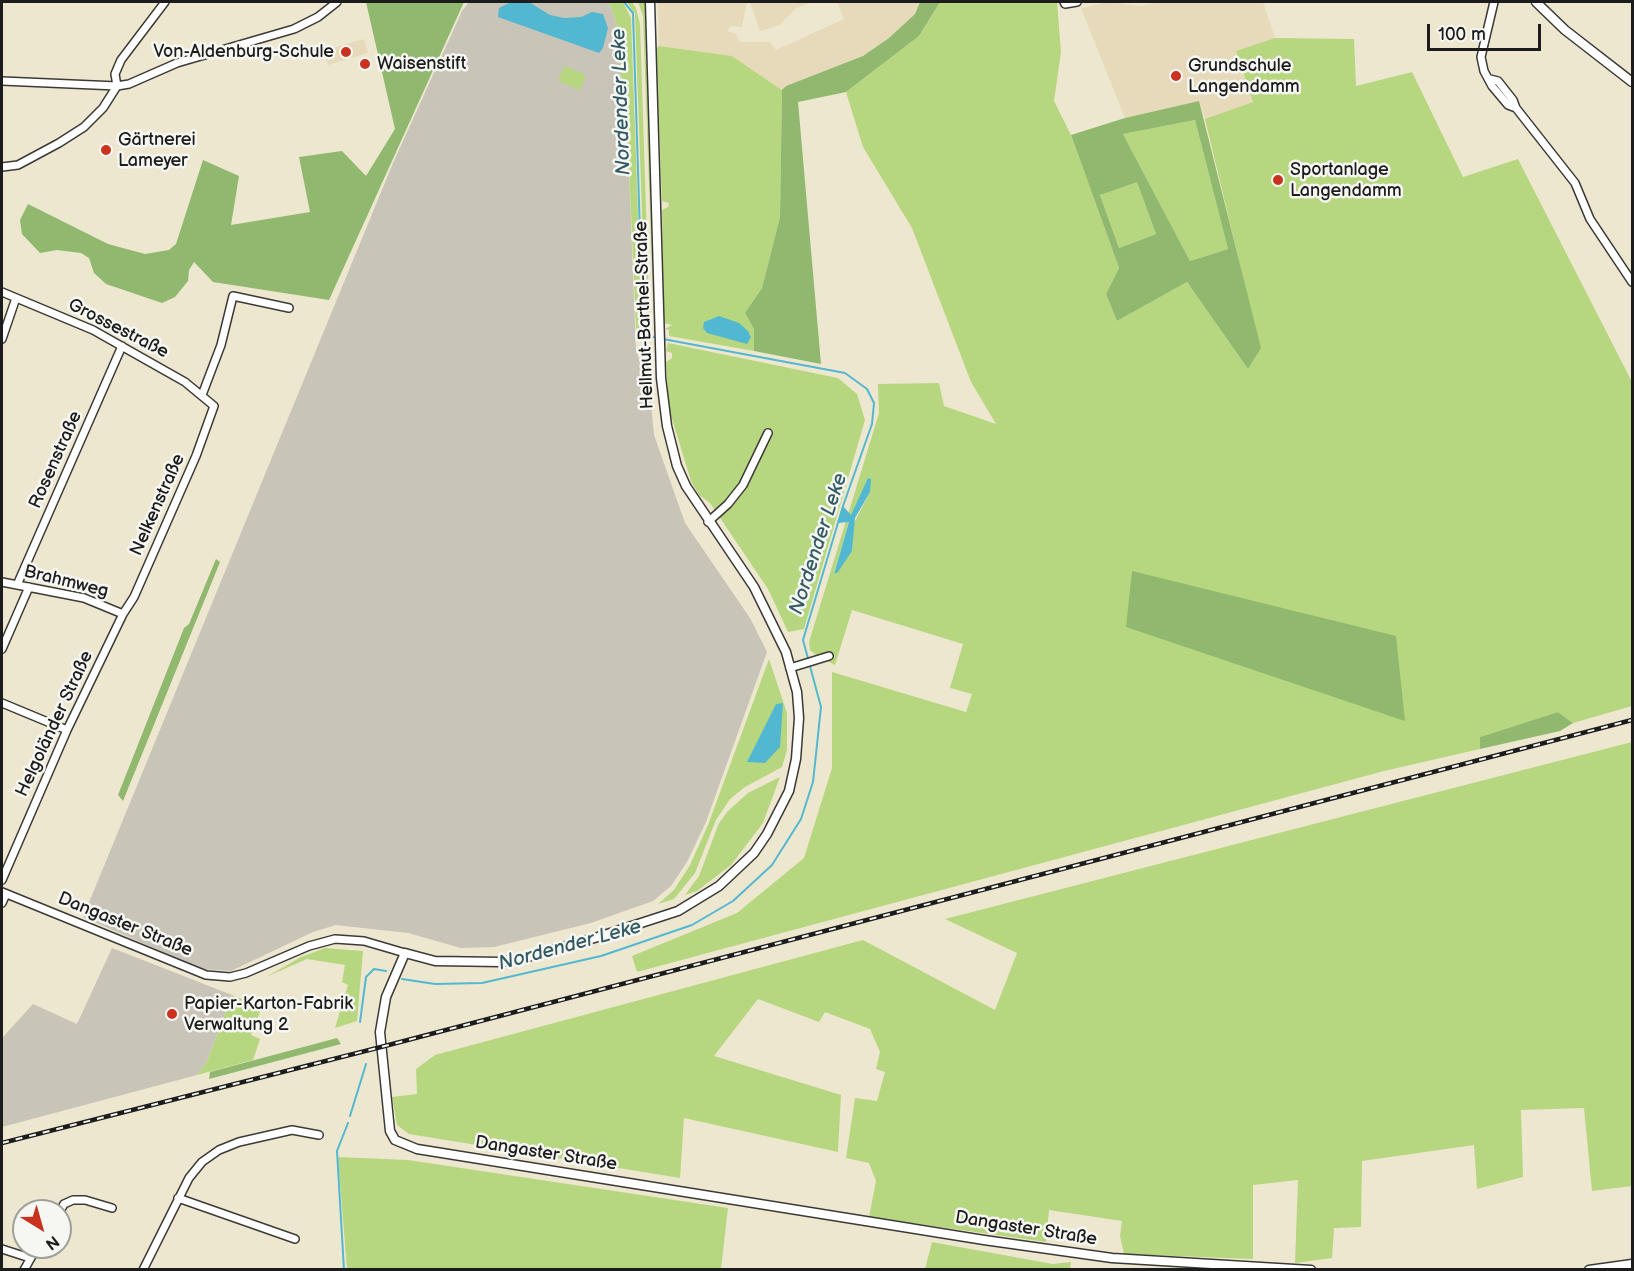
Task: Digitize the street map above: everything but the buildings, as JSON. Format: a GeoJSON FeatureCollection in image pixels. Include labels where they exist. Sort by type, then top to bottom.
{"type":"FeatureCollection","features":[{"type":"Feature","properties":{"kind":"street"},"geometry":{"type":"LineString","coordinates":[[2,167],[18,165],[84,127],[103,108],[117,86],[115,74],[121,60],[165,2]]}},
{"type":"Feature","properties":{"kind":"street"},"geometry":{"type":"LineString","coordinates":[[327,10],[330,2]]}},
{"type":"Feature","properties":{"kind":"street"},"geometry":{"type":"LineString","coordinates":[[2,81],[117,86],[129,84],[177,63],[294,29],[337,2]]}},
{"type":"Feature","properties":{"kind":"street","name":"Hellmut-Barthel-Straße"},"geometry":{"type":"LineString","coordinates":[[405,953],[435,962],[482,964],[524,958],[678,911],[719,886],[754,853],[767,834],[789,791],[796,759],[799,718],[790,668],[765,605],[686,486],[671,445],[663,402],[650,2]]}},
{"type":"Feature","properties":{"kind":"street"},"geometry":{"type":"LineString","coordinates":[[1064,2],[1065,4],[1077,2]]}},
{"type":"Feature","properties":{"kind":"street"},"geometry":{"type":"LineString","coordinates":[[1494,2],[1481,57],[1484,72],[1492,86],[1508,105],[1516,108],[1575,183],[1590,219],[1632,282]]}},
{"type":"Feature","properties":{"kind":"street"},"geometry":{"type":"LineString","coordinates":[[1536,2],[1565,30],[1632,82]]}},
{"type":"Feature","properties":{"kind":"street","name":"Grossestraße"},"geometry":{"type":"LineString","coordinates":[[2,292],[77,322],[122,346],[185,382],[214,406]]}},
{"type":"Feature","properties":{"kind":"street"},"geometry":{"type":"LineString","coordinates":[[202,395],[221,345],[233,296],[289,308]]}},
{"type":"Feature","properties":{"kind":"street"},"geometry":{"type":"LineString","coordinates":[[2,339],[16,298]]}},
{"type":"Feature","properties":{"kind":"street","name":"Rosenstraße"},"geometry":{"type":"LineString","coordinates":[[17,585],[122,346]]}},
{"type":"Feature","properties":{"kind":"street","name":"Nelkenstraße"},"geometry":{"type":"LineString","coordinates":[[123,614],[196,456],[214,406]]}},
{"type":"Feature","properties":{"kind":"street"},"geometry":{"type":"LineString","coordinates":[[708,522],[728,504],[743,485],[768,433]]}},
{"type":"Feature","properties":{"kind":"street","name":"Brahmweg"},"geometry":{"type":"LineString","coordinates":[[2,582],[84,598],[123,614]]}},
{"type":"Feature","properties":{"kind":"street"},"geometry":{"type":"LineString","coordinates":[[2,650],[29,587]]}},
{"type":"Feature","properties":{"kind":"street","name":"Helgoländer Straße"},"geometry":{"type":"LineString","coordinates":[[2,880],[67,730],[123,614]]}},
{"type":"Feature","properties":{"kind":"street"},"geometry":{"type":"LineString","coordinates":[[790,668],[829,656]]}},
{"type":"Feature","properties":{"kind":"street"},"geometry":{"type":"LineString","coordinates":[[2,703],[67,730]]}},
{"type":"Feature","properties":{"kind":"street"},"geometry":{"type":"LineString","coordinates":[[2,903],[4,893]]}},
{"type":"Feature","properties":{"kind":"street","name":"Dangaster Straße"},"geometry":{"type":"LineString","coordinates":[[4,893],[206,975],[230,977],[246,973],[309,946],[335,939],[364,941],[405,953],[390,984],[380,1032],[390,1131],[395,1140],[417,1149],[1112,1258],[1311,1269]]}},
{"type":"Feature","properties":{"kind":"street"},"geometry":{"type":"LineString","coordinates":[[143,1269],[178,1198],[202,1162],[219,1150],[239,1142],[292,1130],[319,1135]]}},
{"type":"Feature","properties":{"kind":"street"},"geometry":{"type":"LineString","coordinates":[[178,1198],[295,1239]]}},
{"type":"Feature","properties":{"kind":"street"},"geometry":{"type":"LineString","coordinates":[[72,1200],[85,1200],[112,1208]]}},
{"type":"Feature","properties":{"kind":"street"},"geometry":{"type":"LineString","coordinates":[[1590,1269],[1632,1264]]}},
{"type":"Feature","properties":{"kind":"shaded area"},"geometry":{"type":"Polygon","coordinates":[[[469,2],[609,2],[616,22],[628,144],[636,351],[649,383],[654,435],[685,523],[750,618],[767,652],[706,822],[687,862],[671,886],[653,901],[591,923],[494,947],[461,948],[408,933],[336,925],[313,932],[231,971],[201,969],[83,917],[393,163],[462,11],[469,2]]]}},
{"type":"Feature","properties":{"kind":"shaded area"},"geometry":{"type":"Polygon","coordinates":[[[658,2],[747,2],[742,27],[731,26],[727,31],[736,34],[740,42],[770,42],[776,50],[844,19],[837,2],[920,2],[915,14],[889,38],[863,56],[786,86],[782,90],[732,56],[659,46],[658,2]]]}},
{"type":"Feature","properties":{"kind":"shaded area"},"geometry":{"type":"Polygon","coordinates":[[[750,2],[812,2],[795,9],[780,25],[760,31],[750,2]]]}},
{"type":"Feature","properties":{"kind":"shaded area","name":"Grundschule Langendamm"},"geometry":{"type":"Polygon","coordinates":[[[1109,2],[1139,6],[1161,2],[1263,2],[1275,38],[1236,51],[1253,102],[1205,119],[1199,101],[1125,118],[1081,8],[1109,2]]]}},
{"type":"Feature","properties":{"kind":"shaded area","name":"Von-Aldenburg-Schule"},"geometry":{"type":"Polygon","coordinates":[[[364,39],[368,53],[328,65],[323,51],[364,39]]]}},
{"type":"Feature","properties":{"kind":"shaded area"},"geometry":{"type":"Polygon","coordinates":[[[112,948],[232,995],[207,1062],[197,1075],[2,1127],[2,1038],[33,1004],[77,1024],[112,948]]]}},
{"type":"Feature","properties":{"kind":"green space"},"geometry":{"type":"Polygon","coordinates":[[[366,2],[464,2],[329,300],[213,282],[194,262],[189,270],[188,281],[175,297],[162,303],[106,284],[94,273],[89,258],[81,253],[57,250],[40,253],[22,234],[20,220],[28,204],[108,244],[145,254],[169,250],[176,244],[203,160],[239,176],[231,225],[310,212],[299,157],[342,151],[366,176],[395,129],[366,2]]]}},
{"type":"Feature","properties":{"kind":"green space"},"geometry":{"type":"Polygon","coordinates":[[[609,2],[623,2],[631,18],[642,327],[636,329],[628,144],[616,22],[609,2]]]}},
{"type":"Feature","properties":{"kind":"green space"},"geometry":{"type":"Polygon","coordinates":[[[627,2],[632,2],[636,8],[640,24],[650,334],[646,326],[635,14],[627,2]]]}},
{"type":"Feature","properties":{"kind":"green space"},"geometry":{"type":"Polygon","coordinates":[[[638,2],[645,2],[654,326],[643,16],[638,2]]]}},
{"type":"Feature","properties":{"kind":"green space"},"geometry":{"type":"Polygon","coordinates":[[[920,2],[940,2],[919,36],[846,92],[798,102],[821,364],[754,351],[754,329],[745,313],[762,288],[780,217],[782,90],[786,86],[863,56],[889,38],[915,14],[920,2]]]}},
{"type":"Feature","properties":{"kind":"green space"},"geometry":{"type":"Polygon","coordinates":[[[940,2],[1057,2],[1061,52],[1054,101],[1071,135],[1119,268],[1106,294],[1117,321],[1187,282],[1248,369],[1260,348],[1205,119],[1253,102],[1236,51],[1275,38],[1354,39],[1356,86],[1412,72],[1463,177],[1518,159],[1632,382],[1632,706],[1573,723],[1558,712],[1480,737],[1480,749],[1384,771],[637,972],[632,956],[737,913],[804,858],[832,768],[832,672],[966,712],[972,694],[950,688],[963,644],[852,610],[835,665],[810,650],[809,642],[879,413],[878,384],[939,383],[944,406],[996,424],[971,382],[912,228],[863,147],[846,92],[919,36],[940,2]],[[869,478],[851,515],[834,573],[852,551],[854,523],[870,492],[869,478]]]}},
{"type":"Feature","properties":{"kind":"green space"},"geometry":{"type":"Polygon","coordinates":[[[659,46],[732,56],[782,90],[780,217],[762,288],[745,313],[754,329],[754,351],[669,336],[669,330],[665,329],[672,325],[664,323],[662,210],[668,207],[669,203],[662,201],[656,49],[659,46]]]}},
{"type":"Feature","properties":{"kind":"green space"},"geometry":{"type":"Polygon","coordinates":[[[564,66],[586,75],[580,90],[558,81],[564,66]]]}},
{"type":"Feature","properties":{"kind":"green space"},"geometry":{"type":"Polygon","coordinates":[[[1199,101],[1261,348],[1248,369],[1187,282],[1117,321],[1106,294],[1119,268],[1071,135],[1125,118],[1199,101]],[[1195,120],[1123,134],[1190,261],[1228,249],[1195,120]],[[1137,182],[1100,195],[1119,248],[1156,234],[1137,182]]]}},
{"type":"Feature","properties":{"kind":"green space"},"geometry":{"type":"Polygon","coordinates":[[[1195,120],[1228,249],[1190,261],[1123,134],[1195,120]]]}},
{"type":"Feature","properties":{"kind":"green space"},"geometry":{"type":"Polygon","coordinates":[[[1137,181],[1156,234],[1119,248],[1100,195],[1137,181]]]}},
{"type":"Feature","properties":{"kind":"green space"},"geometry":{"type":"Polygon","coordinates":[[[668,343],[838,378],[857,394],[865,420],[804,629],[788,632],[768,589],[710,503],[699,495],[691,481],[669,409],[666,362],[672,358],[672,353],[666,351],[668,343]]]}},
{"type":"Feature","properties":{"kind":"green space"},"geometry":{"type":"Polygon","coordinates":[[[216,559],[220,562],[123,801],[118,795],[184,628],[189,624],[216,559]]]}},
{"type":"Feature","properties":{"kind":"green space"},"geometry":{"type":"Polygon","coordinates":[[[1132,571],[1396,636],[1405,721],[1126,627],[1132,571]]]}},
{"type":"Feature","properties":{"kind":"green space"},"geometry":{"type":"Polygon","coordinates":[[[769,659],[787,713],[787,750],[782,767],[745,787],[730,799],[716,820],[695,873],[674,899],[658,904],[674,890],[690,865],[708,825],[769,659]]]}},
{"type":"Feature","properties":{"kind":"green space"},"geometry":{"type":"Polygon","coordinates":[[[1558,712],[1573,723],[1560,731],[1480,749],[1480,737],[1558,712]]]}},
{"type":"Feature","properties":{"kind":"green space"},"geometry":{"type":"Polygon","coordinates":[[[1632,742],[1632,1186],[1592,1191],[1584,1108],[1521,1110],[1523,1177],[1477,1189],[1474,1145],[1362,1161],[1361,1227],[1334,1228],[1332,1258],[1295,1263],[1298,1180],[1253,1185],[1253,1259],[1124,1254],[1120,1236],[1122,1221],[1049,1210],[1046,1242],[869,1217],[876,1181],[869,1163],[846,1158],[855,1098],[877,1101],[885,1072],[876,1069],[880,1052],[870,1029],[825,1012],[819,1022],[758,999],[714,1056],[841,1095],[838,1152],[684,1118],[680,1178],[409,1134],[397,1125],[392,1097],[417,1094],[416,1069],[435,1055],[863,940],[995,1010],[1017,953],[945,919],[1632,742]]]}},
{"type":"Feature","properties":{"kind":"green space"},"geometry":{"type":"Polygon","coordinates":[[[780,777],[763,823],[731,865],[697,891],[685,895],[699,876],[719,823],[728,811],[748,793],[780,777]]]}},
{"type":"Feature","properties":{"kind":"green space"},"geometry":{"type":"Polygon","coordinates":[[[325,948],[363,951],[357,1021],[335,1028],[348,985],[342,982],[345,965],[307,959],[266,977],[301,957],[325,948]]]}},
{"type":"Feature","properties":{"kind":"green space"},"geometry":{"type":"Polygon","coordinates":[[[232,995],[262,1007],[251,1035],[260,1039],[253,1060],[197,1075],[207,1062],[232,995]]]}},
{"type":"Feature","properties":{"kind":"green space"},"geometry":{"type":"Polygon","coordinates":[[[337,1038],[341,1044],[209,1079],[210,1072],[337,1038]]]}},
{"type":"Feature","properties":{"kind":"green space"},"geometry":{"type":"Polygon","coordinates":[[[338,1157],[408,1160],[728,1208],[721,1269],[347,1269],[338,1157]]]}},
{"type":"Feature","properties":{"kind":"green space"},"geometry":{"type":"Polygon","coordinates":[[[932,1242],[1053,1264],[1071,1262],[1070,1269],[925,1269],[932,1242]]]}},
{"type":"Feature","properties":{"kind":"water"},"geometry":{"type":"Polygon","coordinates":[[[511,2],[529,2],[550,15],[564,18],[581,17],[592,12],[603,14],[608,28],[603,48],[599,53],[498,17],[499,8],[511,2]]]}},
{"type":"Feature","properties":{"kind":"water"},"geometry":{"type":"Polygon","coordinates":[[[719,316],[739,323],[748,331],[751,337],[747,344],[707,333],[703,328],[704,322],[719,316]]]}},
{"type":"Feature","properties":{"kind":"water"},"geometry":{"type":"Polygon","coordinates":[[[868,478],[871,479],[870,492],[855,518],[852,551],[838,572],[834,574],[849,522],[838,523],[843,506],[851,515],[868,478]]]}},
{"type":"Feature","properties":{"kind":"water"},"geometry":{"type":"Polygon","coordinates":[[[783,703],[780,747],[765,763],[747,762],[776,704],[783,703]]]}},
{"type":"Feature","properties":{"kind":"waterway","name":"Nordender Leke"},"geometry":{"type":"LineString","coordinates":[[624,2],[633,13],[643,328],[650,336],[657,338]]}},
{"type":"Feature","properties":{"kind":"waterway","name":"Nordender Leke"},"geometry":{"type":"LineString","coordinates":[[402,979],[435,984],[482,983],[601,956],[692,925],[733,901],[772,865],[801,819],[813,782],[821,707],[803,640],[843,506],[872,424],[874,403],[867,389],[845,373],[663,339]]}},
{"type":"Feature","properties":{"kind":"waterway","name":"Nordender Leke"},"geometry":{"type":"LineString","coordinates":[[360,1022],[366,977],[374,969],[386,971]]}},
{"type":"Feature","properties":{"kind":"waterway","name":"Nordender Leke"},"geometry":{"type":"LineString","coordinates":[[350,1116],[366,1064]]}},
{"type":"Feature","properties":{"kind":"waterway","name":"Nordender Leke"},"geometry":{"type":"LineString","coordinates":[[344,1270],[337,1151],[348,1123]]}},
{"type":"Feature","properties":{"kind":"railway"},"geometry":{"type":"LineString","coordinates":[[2,1143],[381,1047],[1632,720]]}},
{"type":"Feature","properties":{"kind":"place","name":"Von-Aldenburg-Schule"},"geometry":{"type":"Point","coordinates":[346,52]}},
{"type":"Feature","properties":{"kind":"place","name":"Waisenstift"},"geometry":{"type":"Point","coordinates":[365,64]}},
{"type":"Feature","properties":{"kind":"place","name":"Grundschule Langendamm"},"geometry":{"type":"Point","coordinates":[1176,76]}},
{"type":"Feature","properties":{"kind":"place","name":"Gärtnerei Lameyer"},"geometry":{"type":"Point","coordinates":[106,150]}},
{"type":"Feature","properties":{"kind":"place","name":"Sportanlage Langendamm"},"geometry":{"type":"Point","coordinates":[1278,180]}},
{"type":"Feature","properties":{"kind":"place","name":"Papier-Karton-Fabrik Verwaltung 2"},"geometry":{"type":"Point","coordinates":[172,1014]}}]}
